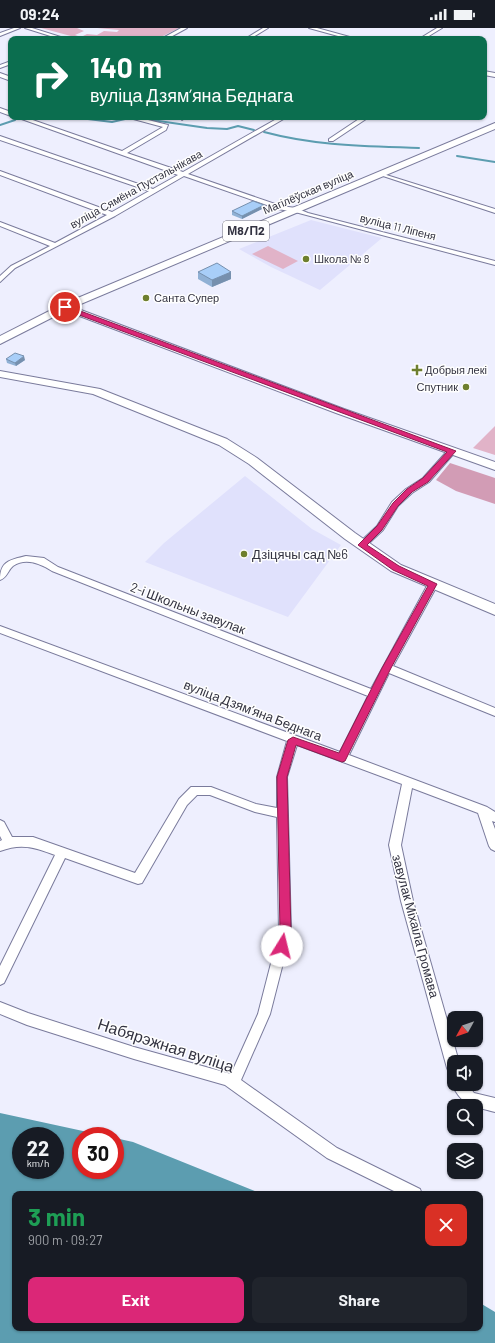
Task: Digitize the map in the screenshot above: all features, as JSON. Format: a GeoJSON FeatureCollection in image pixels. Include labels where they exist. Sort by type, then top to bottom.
{"type":"FeatureCollection","features":[{"type":"Feature","properties":{"kind":"main road","name":"Магілёўская вуліца"},"geometry":{"type":"LineString","coordinates":[[0,341],[65,307],[495,126]]}},
{"type":"Feature","properties":{"kind":"street"},"geometry":{"type":"LineString","coordinates":[[0,35],[18,28]]}},
{"type":"Feature","properties":{"kind":"street"},"geometry":{"type":"LineString","coordinates":[[26,28],[54,36]]}},
{"type":"Feature","properties":{"kind":"street"},"geometry":{"type":"LineString","coordinates":[[169,36],[185,28]]}},
{"type":"Feature","properties":{"kind":"street"},"geometry":{"type":"LineString","coordinates":[[252,36],[266,28]]}},
{"type":"Feature","properties":{"kind":"street"},"geometry":{"type":"LineString","coordinates":[[311,28],[344,36]]}},
{"type":"Feature","properties":{"kind":"street"},"geometry":{"type":"LineString","coordinates":[[426,36],[440,28]]}},
{"type":"Feature","properties":{"kind":"street"},"geometry":{"type":"LineString","coordinates":[[332,36],[342,31]]}},
{"type":"Feature","properties":{"kind":"street","name":"вуліца 11 Ліпеня"},"geometry":{"type":"LineString","coordinates":[[28,120],[280,208],[296,210],[306,214],[495,263]]}},
{"type":"Feature","properties":{"kind":"street"},"geometry":{"type":"LineString","coordinates":[[123,153],[164,130],[166,126],[141,120]]}},
{"type":"Feature","properties":{"kind":"street","name":"вуліца Сямёна Пустэльнікава"},"geometry":{"type":"LineString","coordinates":[[0,280],[13,267],[113,215],[279,120]]}},
{"type":"Feature","properties":{"kind":"street"},"geometry":{"type":"LineString","coordinates":[[331,140],[361,120]]}},
{"type":"Feature","properties":{"kind":"street"},"geometry":{"type":"LineString","coordinates":[[0,138],[154,191]]}},
{"type":"Feature","properties":{"kind":"street"},"geometry":{"type":"LineString","coordinates":[[0,173],[113,215]]}},
{"type":"Feature","properties":{"kind":"street"},"geometry":{"type":"LineString","coordinates":[[382,174],[495,211]]}},
{"type":"Feature","properties":{"kind":"street"},"geometry":{"type":"LineString","coordinates":[[0,224],[54,245]]}},
{"type":"Feature","properties":{"kind":"street"},"geometry":{"type":"LineString","coordinates":[[65,307],[495,466]]}},
{"type":"Feature","properties":{"kind":"street"},"geometry":{"type":"LineString","coordinates":[[0,374],[96,391],[159,414],[223,442],[253,461],[362,545],[396,568],[495,610]]}},
{"type":"Feature","properties":{"kind":"street"},"geometry":{"type":"LineString","coordinates":[[362,545],[380,528],[395,504],[409,491],[426,480],[452,451]]}},
{"type":"Feature","properties":{"kind":"street","name":"2-і Школьны завулак"},"geometry":{"type":"LineString","coordinates":[[0,577],[10,564],[26,559],[41,560],[62,572],[373,694]]}},
{"type":"Feature","properties":{"kind":"street"},"geometry":{"type":"LineString","coordinates":[[342,758],[373,694],[433,584]]}},
{"type":"Feature","properties":{"kind":"street","name":"вуліца Дзямʼяна Беднага"},"geometry":{"type":"LineString","coordinates":[[0,629],[482,810],[495,817]]}},
{"type":"Feature","properties":{"kind":"street"},"geometry":{"type":"LineString","coordinates":[[387,668],[495,712]]}},
{"type":"Feature","properties":{"kind":"street"},"geometry":{"type":"LineString","coordinates":[[232,1083],[264,1014],[285,932],[282,777],[293,740]]}},
{"type":"Feature","properties":{"kind":"street","name":"завулак Міхаіла Громава"},"geometry":{"type":"LineString","coordinates":[[408,782],[395,844],[408,901],[450,1055]]}},
{"type":"Feature","properties":{"kind":"street"},"geometry":{"type":"LineString","coordinates":[[0,825],[4,844],[33,842],[138,879],[183,802],[195,790],[211,791],[255,808],[282,813]]}},
{"type":"Feature","properties":{"kind":"street"},"geometry":{"type":"LineString","coordinates":[[482,810],[495,846]]}},
{"type":"Feature","properties":{"kind":"street"},"geometry":{"type":"LineString","coordinates":[[0,979],[62,852]]}},
{"type":"Feature","properties":{"kind":"street","name":"Набярэжная вуліца"},"geometry":{"type":"LineString","coordinates":[[0,1008],[34,1021],[134,1053],[228,1079],[332,1154],[409,1191]]}},
{"type":"Feature","properties":{"kind":"street"},"geometry":{"type":"LineString","coordinates":[[464,1091],[470,1099],[495,1105]]}},
{"type":"Feature","properties":{"kind":"shaded area"},"geometry":{"type":"Polygon","coordinates":[[[41,28],[77,28],[84,31],[75,35],[78,36],[71,36],[41,28]]]}},
{"type":"Feature","properties":{"kind":"shaded area"},"geometry":{"type":"Polygon","coordinates":[[[97,28],[179,28],[163,36],[83,36],[87,34],[97,35],[104,31],[117,32],[119,30],[97,28]]]}},
{"type":"Feature","properties":{"kind":"shaded area","name":"Школа № 8"},"geometry":{"type":"Polygon","coordinates":[[[311,220],[382,238],[320,290],[271,267],[239,249],[311,220]]]}},
{"type":"Feature","properties":{"kind":"shaded area"},"geometry":{"type":"Polygon","coordinates":[[[268,246],[298,261],[283,269],[252,254],[268,246]]]}},
{"type":"Feature","properties":{"kind":"shaded area"},"geometry":{"type":"Polygon","coordinates":[[[495,426],[495,455],[473,448],[495,426]]]}},
{"type":"Feature","properties":{"kind":"shaded area"},"geometry":{"type":"Polygon","coordinates":[[[450,463],[495,478],[495,504],[456,491],[436,480],[450,463]]]}},
{"type":"Feature","properties":{"kind":"shaded area","name":"Дзіцячы сад №6"},"geometry":{"type":"Polygon","coordinates":[[[245,476],[312,529],[341,545],[288,617],[145,562],[164,543],[245,476]]]}},
{"type":"Feature","properties":{"kind":"shaded area"},"geometry":{"type":"Polygon","coordinates":[[[0,1113],[72,1129],[72,1179],[124,1179],[124,1140],[133,1142],[255,1191],[12,1191],[12,1331],[483,1331],[483,1305],[495,1312],[495,1343],[0,1343],[0,1113]]]}},
{"type":"Feature","properties":{"kind":"building"},"geometry":{"type":"Polygon","coordinates":[[[253,201],[264,205],[242,216],[232,211],[253,201]]]}},
{"type":"Feature","properties":{"kind":"building"},"geometry":{"type":"Polygon","coordinates":[[[217,263],[231,272],[212,280],[198,272],[217,263]]]}},
{"type":"Feature","properties":{"kind":"building"},"geometry":{"type":"Polygon","coordinates":[[[15,353],[24,356],[15,363],[6,359],[15,353]]]}},
{"type":"Feature","properties":{"kind":"waterway"},"geometry":{"type":"LineString","coordinates":[[0,125],[15,120]]}},
{"type":"Feature","properties":{"kind":"waterway"},"geometry":{"type":"LineString","coordinates":[[96,120],[112,122],[121,120]]}},
{"type":"Feature","properties":{"kind":"waterway"},"geometry":{"type":"LineString","coordinates":[[152,120],[207,128],[227,129],[238,126],[254,130]]}},
{"type":"Feature","properties":{"kind":"waterway"},"geometry":{"type":"LineString","coordinates":[[264,132],[283,137],[322,143],[419,148]]}},
{"type":"Feature","properties":{"kind":"waterway"},"geometry":{"type":"LineString","coordinates":[[457,156],[495,162]]}},
{"type":"Feature","properties":{"kind":"place","name":"Школа № 8"},"geometry":{"type":"Point","coordinates":[306,259]}},
{"type":"Feature","properties":{"kind":"place","name":"Санта Супер"},"geometry":{"type":"Point","coordinates":[146,298]}},
{"type":"Feature","properties":{"kind":"place","name":"Добрыя лекі"},"geometry":{"type":"Point","coordinates":[417,370]}},
{"type":"Feature","properties":{"kind":"place","name":"Спутник"},"geometry":{"type":"Point","coordinates":[466,387]}},
{"type":"Feature","properties":{"kind":"place","name":"Дзіцячы сад №6"},"geometry":{"type":"Point","coordinates":[244,554]}},
{"type":"Feature","properties":{"kind":"route"},"geometry":{"type":"LineString","coordinates":[[65,307],[340,411],[452,451],[426,480],[409,491],[395,504],[380,528],[362,545],[396,568],[433,584],[387,668],[342,758],[293,740],[282,777],[285,932],[282,946]]}}]}
